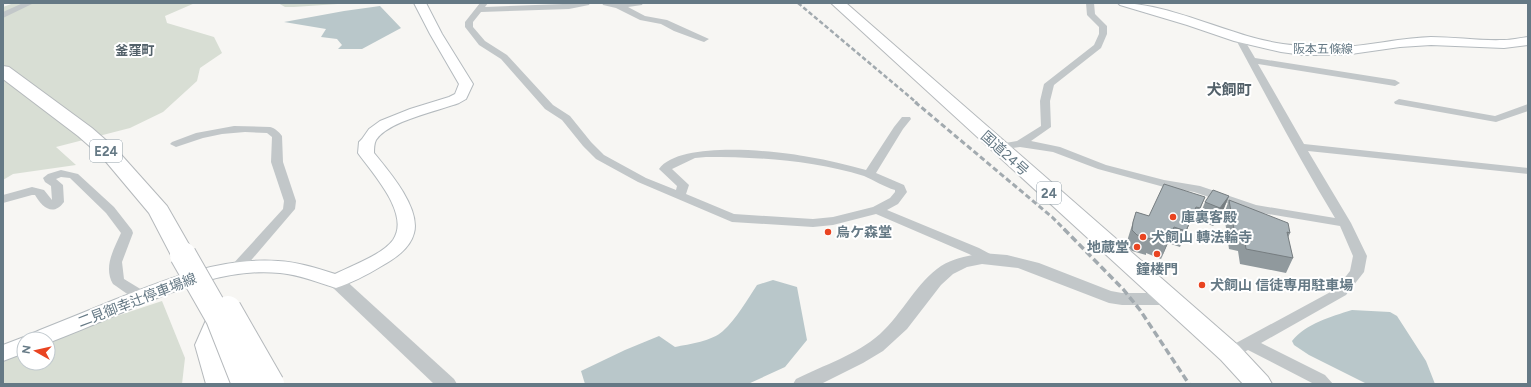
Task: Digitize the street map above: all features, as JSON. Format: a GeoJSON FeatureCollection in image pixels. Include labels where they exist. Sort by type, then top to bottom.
{"type":"FeatureCollection","features":[{"type":"Feature","properties":{"kind":"highway","name":"国道24号"},"geometry":{"type":"LineString","coordinates":[[838,3],[1230,353],[1259,384]]}},
{"type":"Feature","properties":{"kind":"highway","name":"E24"},"geometry":{"type":"LineString","coordinates":[[3,71],[85,132],[108,153],[158,211],[219,318],[245,384]]}},
{"type":"Feature","properties":{"kind":"highway"},"geometry":{"type":"LineString","coordinates":[[187,261],[212,284],[271,384]]}},
{"type":"Feature","properties":{"kind":"highway"},"geometry":{"type":"LineString","coordinates":[[219,318],[209,345],[220,384]]}},
{"type":"Feature","properties":{"kind":"main road"},"geometry":{"type":"LineString","coordinates":[[336,281],[383,256],[401,241],[405,234],[406,226],[400,204],[394,190],[366,153],[365,147],[368,140],[375,133],[396,120],[445,104],[461,96],[465,91],[466,84],[436,34],[420,3]]}},
{"type":"Feature","properties":{"kind":"main road","name":"阪本五條線"},"geometry":{"type":"LineString","coordinates":[[1124,3],[1191,22],[1239,38],[1281,48],[1303,51],[1344,51],[1400,43],[1431,41],[1504,44],[1528,41]]}},
{"type":"Feature","properties":{"kind":"main road","name":"二見御幸辻停車場線"},"geometry":{"type":"LineString","coordinates":[[56,332],[185,280],[237,268],[271,266],[301,268],[336,281]]}},
{"type":"Feature","properties":{"kind":"main road"},"geometry":{"type":"LineString","coordinates":[[3,353],[16,348]]}},
{"type":"Feature","properties":{"kind":"street"},"geometry":{"type":"LineString","coordinates":[[3,7],[20,3]]}},
{"type":"Feature","properties":{"kind":"street"},"geometry":{"type":"LineString","coordinates":[[3,16],[30,3]]}},
{"type":"Feature","properties":{"kind":"street"},"geometry":{"type":"LineString","coordinates":[[586,3],[569,6],[482,6],[469,22],[469,27],[482,43],[504,57],[549,106],[566,118],[587,144],[600,157],[642,180],[732,218],[813,223],[828,221],[877,210],[894,201],[901,192],[900,188],[869,174],[809,160],[756,154],[706,154],[693,156],[674,163],[665,169],[683,185],[680,195]]}},
{"type":"Feature","properties":{"kind":"street"},"geometry":{"type":"LineString","coordinates":[[606,3],[619,6],[643,18],[664,22],[677,29],[704,39]]}},
{"type":"Feature","properties":{"kind":"street"},"geometry":{"type":"LineString","coordinates":[[619,6],[639,3]]}},
{"type":"Feature","properties":{"kind":"street"},"geometry":{"type":"LineString","coordinates":[[1020,144],[1046,127],[1045,101],[1049,84],[1098,46],[1103,34],[1103,26],[1090,16],[1090,3]]}},
{"type":"Feature","properties":{"kind":"street"},"geometry":{"type":"LineString","coordinates":[[1230,353],[1341,292],[1357,272],[1360,256],[1345,223],[1320,183],[1239,38]]}},
{"type":"Feature","properties":{"kind":"street"},"geometry":{"type":"LineString","coordinates":[[1250,60],[1395,83]]}},
{"type":"Feature","properties":{"kind":"street"},"geometry":{"type":"LineString","coordinates":[[1399,102],[1496,119],[1528,107]]}},
{"type":"Feature","properties":{"kind":"street"},"geometry":{"type":"LineString","coordinates":[[869,174],[899,127],[906,119]]}},
{"type":"Feature","properties":{"kind":"street"},"geometry":{"type":"LineString","coordinates":[[176,144],[225,129],[245,128],[270,130],[277,136],[278,162],[290,201],[289,209],[284,217],[266,234],[237,268]]}},
{"type":"Feature","properties":{"kind":"street"},"geometry":{"type":"LineString","coordinates":[[998,147],[1020,144],[1056,149],[1102,167],[1164,183],[1196,189],[1254,208],[1345,223]]}},
{"type":"Feature","properties":{"kind":"street"},"geometry":{"type":"LineString","coordinates":[[1301,147],[1374,156],[1441,160],[1528,170]]}},
{"type":"Feature","properties":{"kind":"street"},"geometry":{"type":"LineString","coordinates":[[3,199],[32,191],[40,193],[46,203],[50,206],[54,205],[58,202],[57,185],[49,180],[49,178],[59,174],[74,176],[110,210],[127,233],[115,262],[118,281],[142,296]]}},
{"type":"Feature","properties":{"kind":"street"},"geometry":{"type":"LineString","coordinates":[[877,210],[974,251],[987,258]]}},
{"type":"Feature","properties":{"kind":"street"},"geometry":{"type":"LineString","coordinates":[[803,384],[868,352],[886,339],[898,328],[934,280],[951,267],[966,261],[987,258],[1007,260],[1036,268],[1109,297],[1122,299],[1168,299]]}},
{"type":"Feature","properties":{"kind":"street"},"geometry":{"type":"LineString","coordinates":[[336,281],[446,383]]}},
{"type":"Feature","properties":{"kind":"street"},"geometry":{"type":"LineString","coordinates":[[1248,343],[1319,379],[1325,384]]}},
{"type":"Feature","properties":{"kind":"shaded area"},"geometry":{"type":"Polygon","coordinates":[[[14,3],[195,3],[165,16],[167,23],[214,37],[222,53],[200,68],[197,81],[163,112],[130,128],[56,147],[76,165],[13,174],[3,180],[3,7],[14,3]]]}},
{"type":"Feature","properties":{"kind":"shaded area"},"geometry":{"type":"Polygon","coordinates":[[[278,3],[352,3],[285,7],[278,3]]]}},
{"type":"Feature","properties":{"kind":"shaded area"},"geometry":{"type":"Polygon","coordinates":[[[380,6],[401,28],[362,49],[338,49],[342,45],[337,39],[321,37],[326,29],[284,22],[344,11],[380,6]]]}},
{"type":"Feature","properties":{"kind":"shaded area"},"geometry":{"type":"Polygon","coordinates":[[[773,280],[797,287],[807,340],[785,367],[748,384],[585,384],[581,371],[659,336],[675,347],[700,342],[713,337],[723,331],[733,320],[742,309],[757,285],[773,280]]]}},
{"type":"Feature","properties":{"kind":"shaded area"},"geometry":{"type":"Polygon","coordinates":[[[162,301],[185,358],[182,384],[3,384],[3,357],[16,351],[16,371],[56,371],[56,336],[162,301]]]}},
{"type":"Feature","properties":{"kind":"shaded area"},"geometry":{"type":"Polygon","coordinates":[[[1352,310],[1390,312],[1397,316],[1426,361],[1435,384],[1367,384],[1309,355],[1294,345],[1292,341],[1312,325],[1327,318],[1352,310]]]}},
{"type":"Feature","properties":{"kind":"building"},"geometry":{"type":"Polygon","coordinates":[[[1164,184],[1205,197],[1200,208],[1196,207],[1186,231],[1174,227],[1167,243],[1137,235],[1132,230],[1136,212],[1149,216],[1164,184]]]}},
{"type":"Feature","properties":{"kind":"building"},"geometry":{"type":"Polygon","coordinates":[[[1213,190],[1229,196],[1220,208],[1205,202],[1213,190]]]}},
{"type":"Feature","properties":{"kind":"building"},"geometry":{"type":"Polygon","coordinates":[[[1229,200],[1288,223],[1290,233],[1287,232],[1293,258],[1246,249],[1244,236],[1235,235],[1229,200]]]}},
{"type":"Feature","properties":{"kind":"railway"},"geometry":{"type":"LineString","coordinates":[[798,3],[917,103]]}},
{"type":"Feature","properties":{"kind":"railway"},"geometry":{"type":"LineString","coordinates":[[915,102],[1052,217],[1064,229]]}},
{"type":"Feature","properties":{"kind":"railway"},"geometry":{"type":"LineString","coordinates":[[1064,229],[1123,289],[1140,310],[1189,384]]}},
{"type":"Feature","properties":{"kind":"place","name":"庫裏客殿"},"geometry":{"type":"Point","coordinates":[1173,217]}},
{"type":"Feature","properties":{"kind":"place","name":"烏ケ森堂"},"geometry":{"type":"Point","coordinates":[828,232]}},
{"type":"Feature","properties":{"kind":"place","name":"犬飼山 轉法輪寺"},"geometry":{"type":"Point","coordinates":[1143,237]}},
{"type":"Feature","properties":{"kind":"place","name":"地蔵堂"},"geometry":{"type":"Point","coordinates":[1137,247]}},
{"type":"Feature","properties":{"kind":"place","name":"鐘楼門"},"geometry":{"type":"Point","coordinates":[1157,254]}},
{"type":"Feature","properties":{"kind":"place","name":"犬飼山 信徒専用駐車場"},"geometry":{"type":"Point","coordinates":[1202,285]}},
{"type":"Feature","properties":{"kind":"district","name":"釜窪町"},"geometry":{"type":"Point","coordinates":[135,50]}},
{"type":"Feature","properties":{"kind":"district","name":"犬飼町"},"geometry":{"type":"Point","coordinates":[1229,90]}}]}
